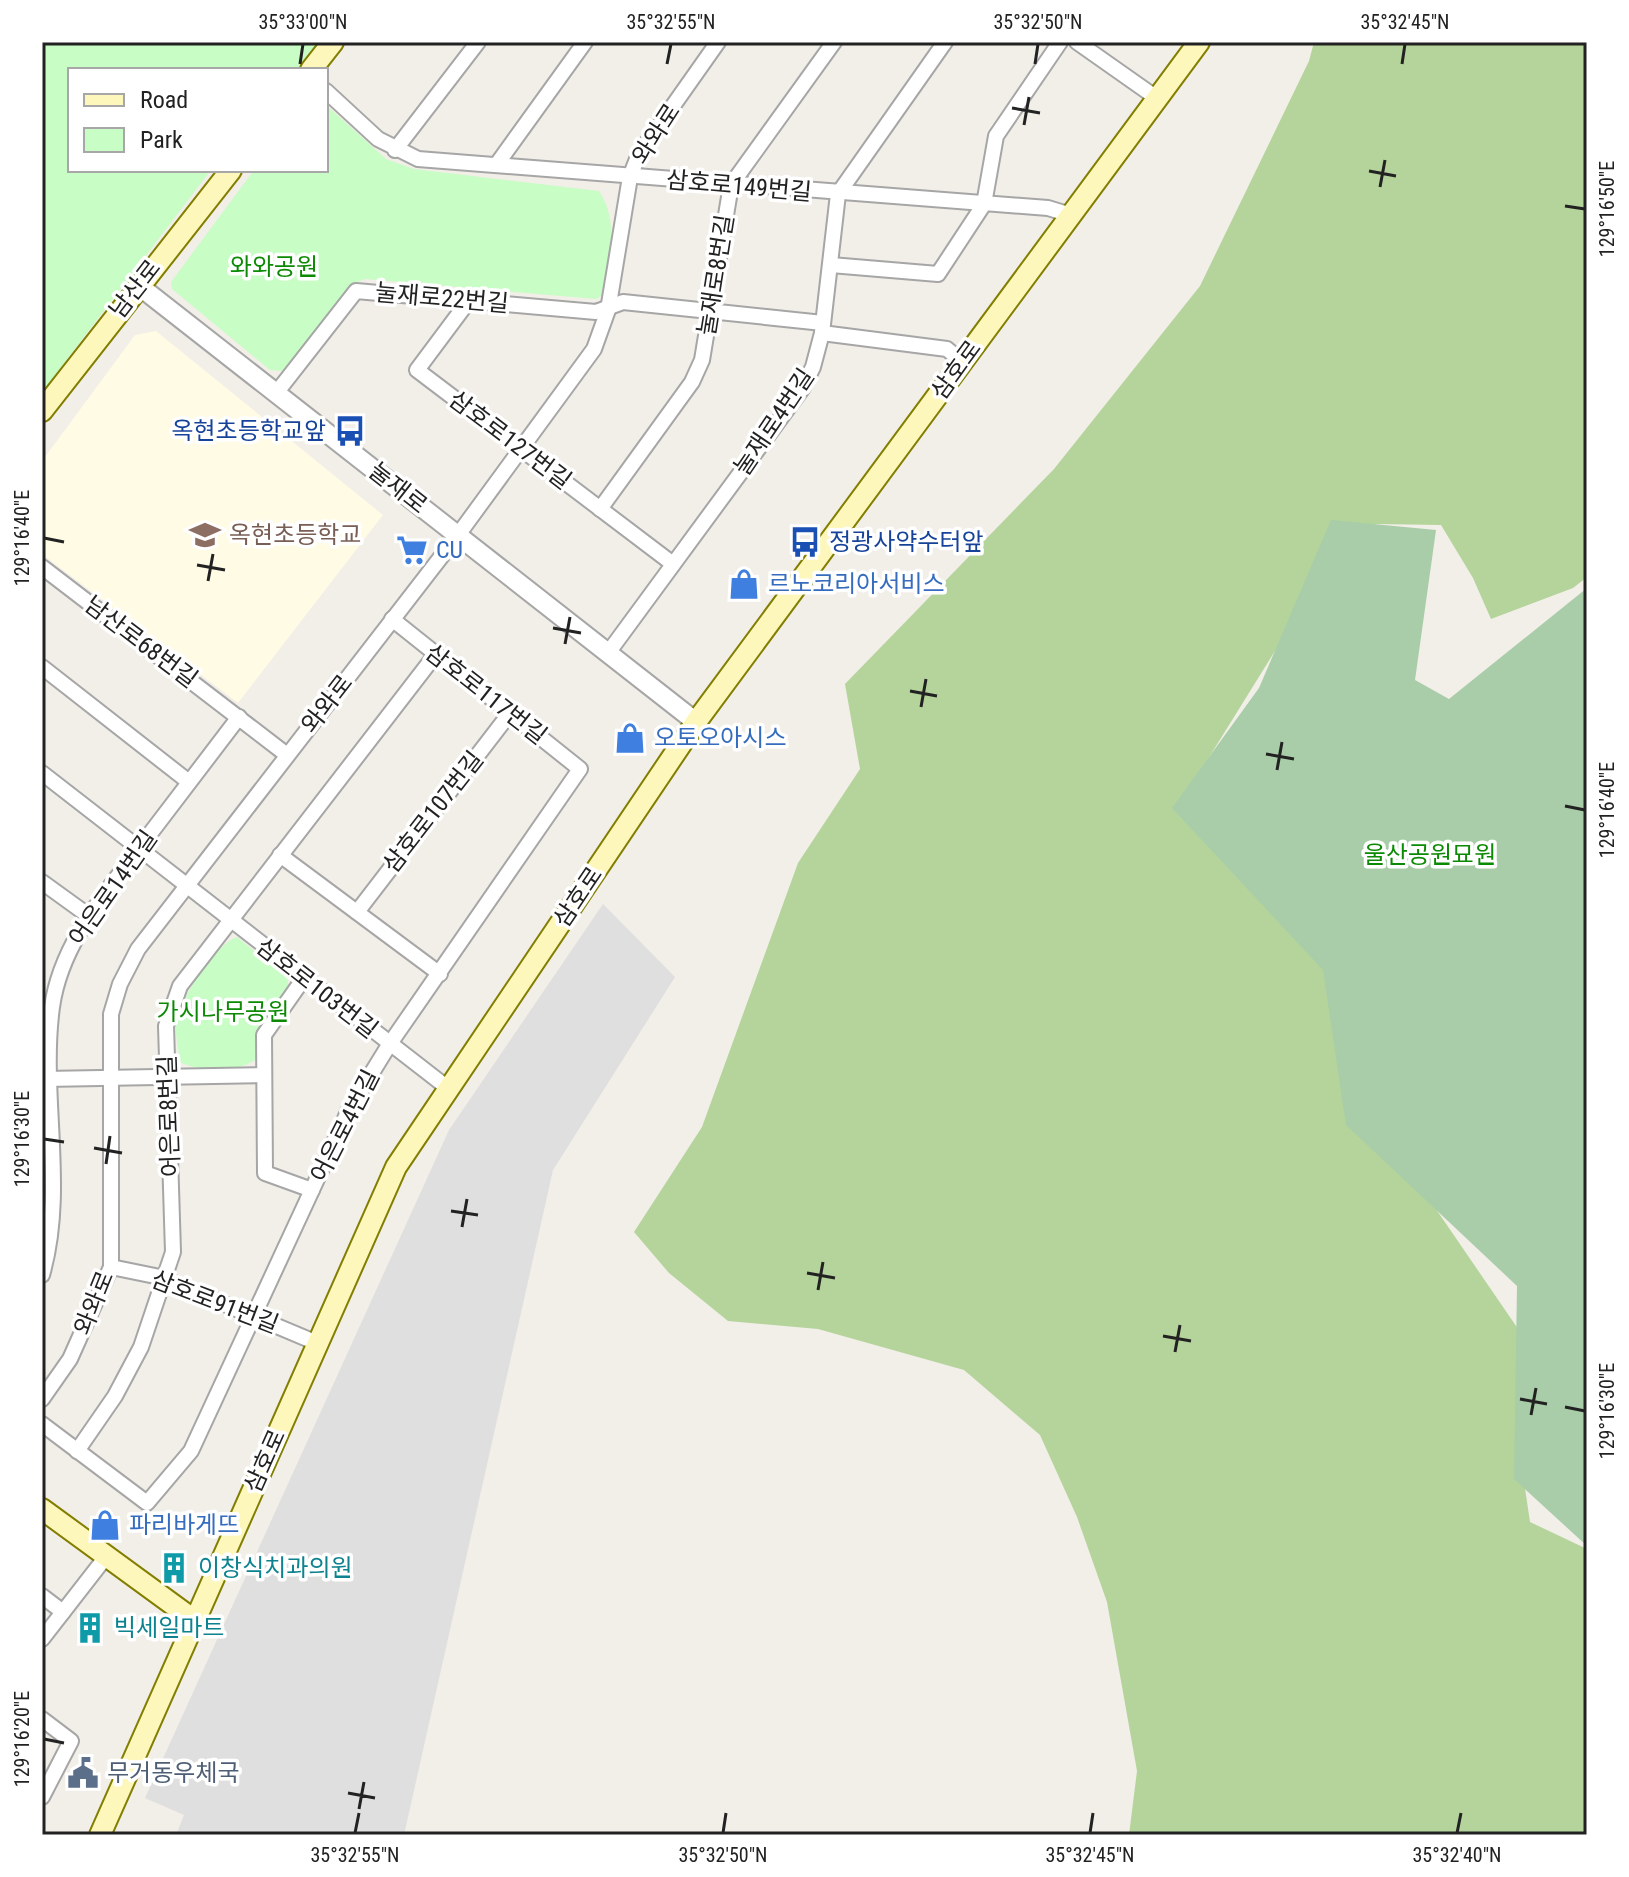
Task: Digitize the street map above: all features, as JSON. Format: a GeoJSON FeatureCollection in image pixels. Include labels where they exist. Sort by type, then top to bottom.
{"type":"FeatureCollection","features":[{"type":"Feature","properties":{"kind":"main road"},"geometry":{"type":"LineString","coordinates":[[313,68],[333,42]]}},
{"type":"Feature","properties":{"kind":"main road","name":"삼호로"},"geometry":{"type":"LineString","coordinates":[[100,1835],[396,1167],[696,722],[1199,42]]}},
{"type":"Feature","properties":{"kind":"main road","name":"남산로"},"geometry":{"type":"LineString","coordinates":[[42,411],[229,172]]}},
{"type":"Feature","properties":{"kind":"main road"},"geometry":{"type":"LineString","coordinates":[[42,1509],[105,1558],[194,1620]]}},
{"type":"Feature","properties":{"kind":"street"},"geometry":{"type":"LineString","coordinates":[[395,150],[478,42]]}},
{"type":"Feature","properties":{"kind":"street"},"geometry":{"type":"LineString","coordinates":[[497,164],[585,42]]}},
{"type":"Feature","properties":{"kind":"street","name":"와와로"},"geometry":{"type":"LineString","coordinates":[[42,1399],[70,1359],[111,1267],[111,1014],[120,984],[138,949],[458,535],[594,349],[608,310],[630,177],[639,154],[718,42]]}},
{"type":"Feature","properties":{"kind":"street","name":"눌재로8번길"},"geometry":{"type":"LineString","coordinates":[[600,509],[692,382],[702,360],[731,185],[834,42]]}},
{"type":"Feature","properties":{"kind":"street","name":"눌재로4번길"},"geometry":{"type":"LineString","coordinates":[[608,653],[802,389],[813,367],[823,328],[838,194],[945,42]]}},
{"type":"Feature","properties":{"kind":"street"},"geometry":{"type":"LineString","coordinates":[[831,265],[938,274],[984,204],[996,136],[1060,42]]}},
{"type":"Feature","properties":{"kind":"street"},"geometry":{"type":"LineString","coordinates":[[1077,42],[1158,99]]}},
{"type":"Feature","properties":{"kind":"street","name":"삼호로149번길"},"geometry":{"type":"LineString","coordinates":[[328,93],[395,150],[418,159],[1048,208],[1071,215]]}},
{"type":"Feature","properties":{"kind":"street","name":"눌재로"},"geometry":{"type":"LineString","coordinates":[[138,285],[696,722]]}},
{"type":"Feature","properties":{"kind":"street","name":"눌재로22번길"},"geometry":{"type":"LineString","coordinates":[[277,392],[356,291],[596,312],[623,302],[711,312],[947,349],[962,362]]}},
{"type":"Feature","properties":{"kind":"street","name":"삼호로127번길"},"geometry":{"type":"LineString","coordinates":[[470,299],[417,370],[673,564]]}},
{"type":"Feature","properties":{"kind":"street","name":"남산로68번길"},"geometry":{"type":"LineString","coordinates":[[42,567],[287,755]]}},
{"type":"Feature","properties":{"kind":"street","name":"삼호로117번길"},"geometry":{"type":"LineString","coordinates":[[392,619],[580,769]]}},
{"type":"Feature","properties":{"kind":"street","name":"어은로8번길"},"geometry":{"type":"LineString","coordinates":[[77,1451],[122,1384],[141,1347],[167,1280],[173,1252],[166,1026],[180,986],[436,654]]}},
{"type":"Feature","properties":{"kind":"street"},"geometry":{"type":"LineString","coordinates":[[42,667],[189,782]]}},
{"type":"Feature","properties":{"kind":"street","name":"삼호로107번길"},"geometry":{"type":"LineString","coordinates":[[357,912],[510,713]]}},
{"type":"Feature","properties":{"kind":"street","name":"어은로14번길"},"geometry":{"type":"LineString","coordinates":[[42,1275],[49,1250],[53,1194],[46,1079],[52,1005],[63,968],[89,916],[239,717]]}},
{"type":"Feature","properties":{"kind":"street","name":"어은로4번길"},"geometry":{"type":"LineString","coordinates":[[77,1451],[147,1503],[191,1451],[349,1110],[389,1045],[580,769]]}},
{"type":"Feature","properties":{"kind":"street","name":"삼호로103번길"},"geometry":{"type":"LineString","coordinates":[[42,773],[449,1089]]}},
{"type":"Feature","properties":{"kind":"street"},"geometry":{"type":"LineString","coordinates":[[280,855],[440,974]]}},
{"type":"Feature","properties":{"kind":"street"},"geometry":{"type":"LineString","coordinates":[[42,882],[89,916]]}},
{"type":"Feature","properties":{"kind":"street"},"geometry":{"type":"LineString","coordinates":[[304,978],[264,1035],[265,1173],[312,1190]]}},
{"type":"Feature","properties":{"kind":"street"},"geometry":{"type":"LineString","coordinates":[[46,1079],[264,1075]]}},
{"type":"Feature","properties":{"kind":"street","name":"삼호로91번길"},"geometry":{"type":"LineString","coordinates":[[111,1267],[167,1280],[317,1343]]}},
{"type":"Feature","properties":{"kind":"street"},"geometry":{"type":"LineString","coordinates":[[42,1424],[77,1451]]}},
{"type":"Feature","properties":{"kind":"street"},"geometry":{"type":"LineString","coordinates":[[42,1639],[105,1558]]}},
{"type":"Feature","properties":{"kind":"street"},"geometry":{"type":"LineString","coordinates":[[42,1596],[63,1612]]}},
{"type":"Feature","properties":{"kind":"street"},"geometry":{"type":"LineString","coordinates":[[42,1719],[71,1741],[42,1797]]}},
{"type":"Feature","properties":{"kind":"shaded area","name":"옥현초등학교"},"geometry":{"type":"Polygon","coordinates":[[[156,331],[383,515],[238,703],[42,554],[42,461],[135,335],[156,331]]]}},
{"type":"Feature","properties":{"kind":"shaded area"},"geometry":{"type":"Polygon","coordinates":[[[603,904],[675,977],[553,1170],[404,1835],[176,1835],[184,1815],[145,1798],[449,1130],[603,904]]]}},
{"type":"Feature","properties":{"kind":"green space"},"geometry":{"type":"Polygon","coordinates":[[[42,42],[321,42],[300,68],[68,68],[68,172],[209,172],[42,392],[42,42]]]}},
{"type":"Feature","properties":{"kind":"green space"},"geometry":{"type":"Polygon","coordinates":[[[1314,42],[1587,42],[1587,577],[1573,588],[1491,619],[1473,578],[1441,525],[1376,524],[1306,601],[1185,796],[1335,969],[1401,1158],[1527,1342],[1522,1468],[1530,1522],[1587,1549],[1587,1835],[1129,1835],[1137,1771],[1107,1602],[1077,1517],[1040,1435],[964,1370],[818,1329],[728,1321],[669,1273],[634,1232],[702,1127],[798,863],[860,769],[845,684],[1054,469],[1200,286],[1309,61],[1314,42]]]}},
{"type":"Feature","properties":{"kind":"green space","name":"와와공원"},"geometry":{"type":"Polygon","coordinates":[[[328,107],[386,159],[414,169],[599,191],[611,228],[604,294],[596,299],[365,279],[352,284],[291,367],[282,371],[270,370],[172,289],[171,282],[253,172],[328,172],[328,107]]]}},
{"type":"Feature","properties":{"kind":"green space","name":"울산공원묘원"},"geometry":{"type":"Polygon","coordinates":[[[1331,520],[1436,530],[1415,680],[1449,699],[1587,588],[1587,1546],[1514,1479],[1517,1286],[1346,1125],[1323,970],[1172,808],[1259,688],[1331,520]]]}},
{"type":"Feature","properties":{"kind":"green space","name":"가시나무공원"},"geometry":{"type":"Polygon","coordinates":[[[237,937],[287,977],[289,989],[262,1029],[256,1059],[249,1064],[219,1070],[180,1062],[176,1024],[184,1001],[209,961],[237,937]]]}},
{"type":"Feature","properties":{"kind":"place","name":"옥현초등학교앞"},"geometry":{"type":"Point","coordinates":[350,431]}},
{"type":"Feature","properties":{"kind":"place","name":"옥현초등학교"},"geometry":{"type":"Point","coordinates":[205,535]}},
{"type":"Feature","properties":{"kind":"place","name":"정광사약수터앞"},"geometry":{"type":"Point","coordinates":[805,542]}},
{"type":"Feature","properties":{"kind":"place","name":"CU"},"geometry":{"type":"Point","coordinates":[412,550]}},
{"type":"Feature","properties":{"kind":"place","name":"르노코리아서비스"},"geometry":{"type":"Point","coordinates":[744,584]}},
{"type":"Feature","properties":{"kind":"place","name":"오토오아시스"},"geometry":{"type":"Point","coordinates":[630,738]}},
{"type":"Feature","properties":{"kind":"place","name":"파리바게뜨"},"geometry":{"type":"Point","coordinates":[105,1525]}},
{"type":"Feature","properties":{"kind":"place","name":"이창식치과의원"},"geometry":{"type":"Point","coordinates":[174,1568]}},
{"type":"Feature","properties":{"kind":"place","name":"빅세일마트"},"geometry":{"type":"Point","coordinates":[90,1628]}},
{"type":"Feature","properties":{"kind":"place","name":"무거동우체국"},"geometry":{"type":"Point","coordinates":[83,1773]}}]}
